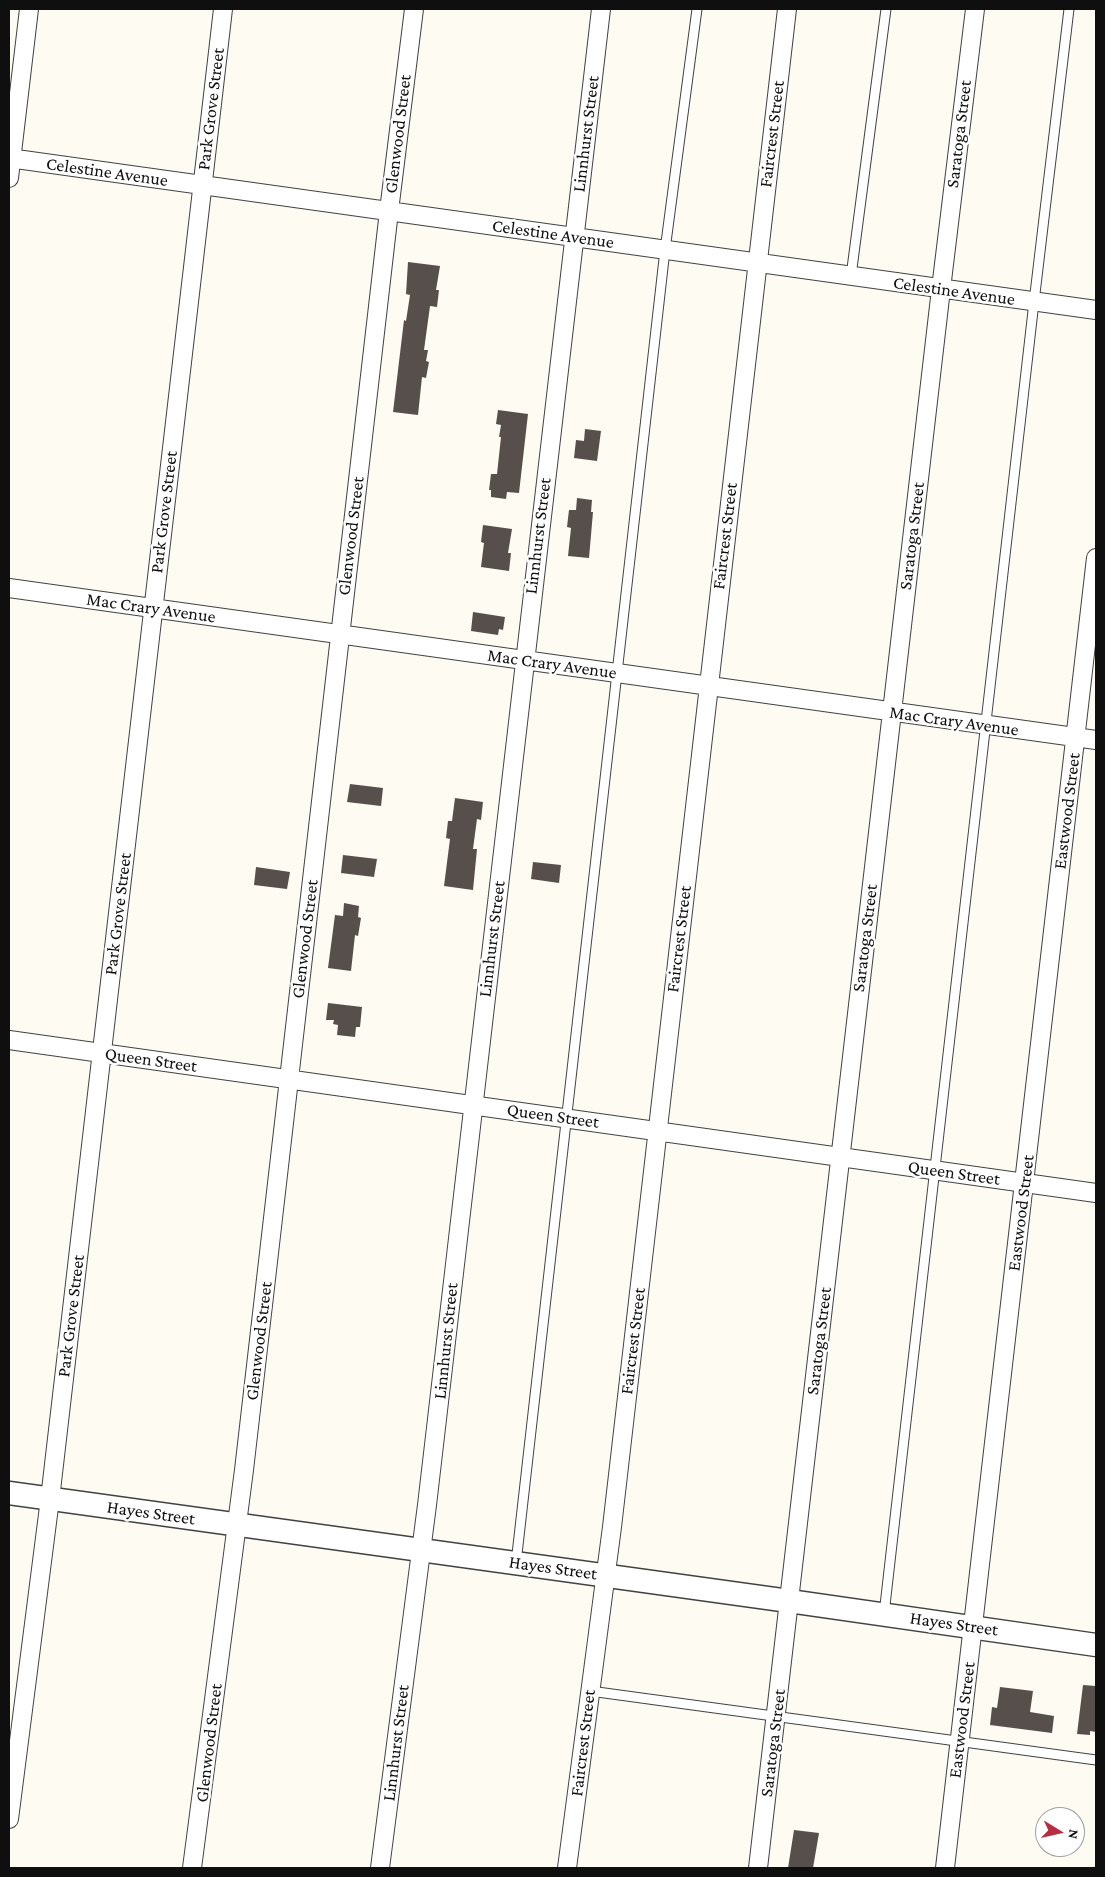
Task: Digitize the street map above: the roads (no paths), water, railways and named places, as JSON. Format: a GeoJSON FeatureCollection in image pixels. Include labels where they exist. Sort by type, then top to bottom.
{"type":"FeatureCollection","features":[{"type":"Feature","properties":{"kind":"street"},"geometry":{"type":"LineString","coordinates":[[9,178],[29,9]]}},
{"type":"Feature","properties":{"kind":"street","name":"Park Grove Street"},"geometry":{"type":"LineString","coordinates":[[9,1819],[50,1499],[223,9]]}},
{"type":"Feature","properties":{"kind":"street","name":"Glenwood Street"},"geometry":{"type":"LineString","coordinates":[[192,1868],[237,1524],[414,9]]}},
{"type":"Feature","properties":{"kind":"street","name":"Linnhurst Street"},"geometry":{"type":"LineString","coordinates":[[380,1868],[421,1550],[601,9]]}},
{"type":"Feature","properties":{"kind":"street","name":"Faircrest Street"},"geometry":{"type":"LineString","coordinates":[[567,1868],[605,1576],[787,9]]}},
{"type":"Feature","properties":{"kind":"street","name":"Saratoga Street"},"geometry":{"type":"LineString","coordinates":[[758,1868],[940,289],[975,9]]}},
{"type":"Feature","properties":{"kind":"street","name":"Celestine Avenue"},"geometry":{"type":"LineString","coordinates":[[10,158],[1096,310]]}},
{"type":"Feature","properties":{"kind":"street","name":"Eastwood Street"},"geometry":{"type":"LineString","coordinates":[[945,1868],[1096,558]]}},
{"type":"Feature","properties":{"kind":"street","name":"Mac Crary Avenue"},"geometry":{"type":"LineString","coordinates":[[9,588],[1096,740]]}},
{"type":"Feature","properties":{"kind":"street","name":"Queen Street"},"geometry":{"type":"LineString","coordinates":[[9,1040],[1096,1193]]}},
{"type":"Feature","properties":{"kind":"street","name":"Hayes Street"},"geometry":{"type":"LineString","coordinates":[[9,1493],[1096,1645]]}},
{"type":"Feature","properties":{"kind":"lane"},"geometry":{"type":"LineString","coordinates":[[516,1563],[666,250],[697,9]]}},
{"type":"Feature","properties":{"kind":"lane"},"geometry":{"type":"LineString","coordinates":[[851,276],[886,9]]}},
{"type":"Feature","properties":{"kind":"lane"},"geometry":{"type":"LineString","coordinates":[[884,1614],[1069,9]]}},
{"type":"Feature","properties":{"kind":"lane"},"geometry":{"type":"LineString","coordinates":[[590,1691],[1096,1760]]}}]}
